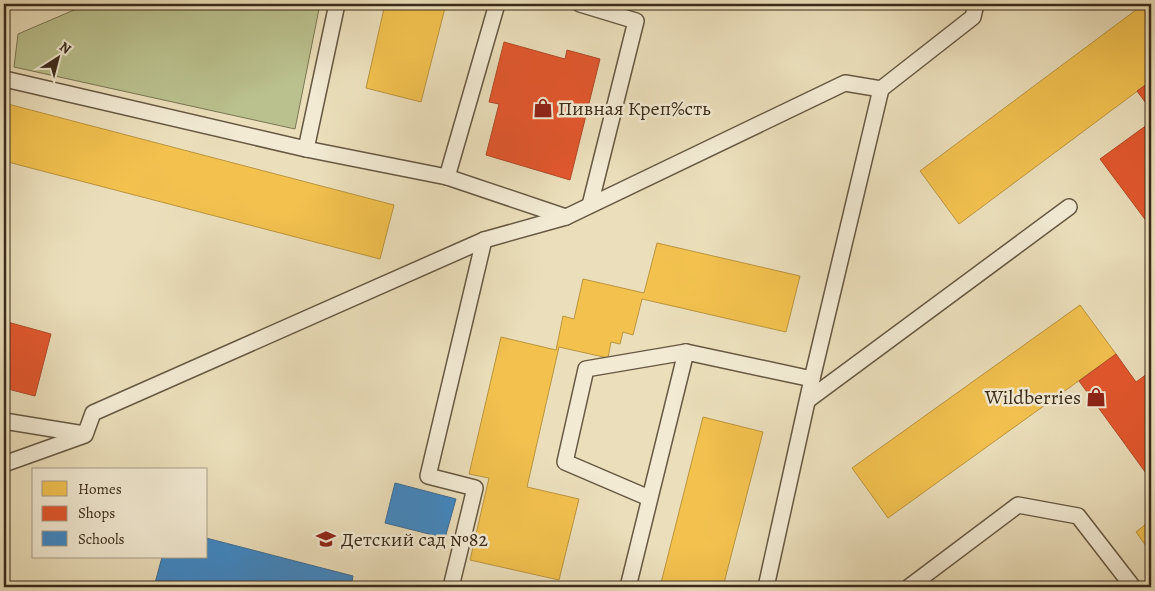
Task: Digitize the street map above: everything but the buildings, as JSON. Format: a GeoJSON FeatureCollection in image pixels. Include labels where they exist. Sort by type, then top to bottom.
{"type":"FeatureCollection","features":[{"type":"Feature","properties":{"kind":"lane"},"geometry":{"type":"LineString","coordinates":[[306,149],[337,4]]}},
{"type":"Feature","properties":{"kind":"lane"},"geometry":{"type":"LineString","coordinates":[[448,177],[497,4]]}},
{"type":"Feature","properties":{"kind":"lane"},"geometry":{"type":"LineString","coordinates":[[580,4],[636,21],[590,206]]}},
{"type":"Feature","properties":{"kind":"lane"},"geometry":{"type":"LineString","coordinates":[[766,587],[812,379],[881,89],[973,17],[976,4]]}},
{"type":"Feature","properties":{"kind":"lane"},"geometry":{"type":"LineString","coordinates":[[9,80],[306,149],[448,177],[566,217]]}},
{"type":"Feature","properties":{"kind":"lane"},"geometry":{"type":"LineString","coordinates":[[4,464],[85,435],[93,414],[484,240],[566,217],[845,83],[881,89]]}},
{"type":"Feature","properties":{"kind":"lane"},"geometry":{"type":"LineString","coordinates":[[808,400],[1069,207]]}},
{"type":"Feature","properties":{"kind":"lane"},"geometry":{"type":"LineString","coordinates":[[451,587],[475,488],[428,476],[484,240]]}},
{"type":"Feature","properties":{"kind":"lane"},"geometry":{"type":"LineString","coordinates":[[649,498],[565,462],[586,370],[686,352],[812,379]]}},
{"type":"Feature","properties":{"kind":"lane"},"geometry":{"type":"LineString","coordinates":[[628,587],[686,352]]}},
{"type":"Feature","properties":{"kind":"lane"},"geometry":{"type":"LineString","coordinates":[[4,421],[85,435]]}},
{"type":"Feature","properties":{"kind":"lane"},"geometry":{"type":"LineString","coordinates":[[909,587],[1018,505],[1078,516],[1133,587]]}},
{"type":"Feature","properties":{"kind":"green space"},"geometry":{"type":"Polygon","coordinates":[[[88,4],[320,4],[295,129],[14,67],[18,34],[88,4]]]}},
{"type":"Feature","properties":{"kind":"place","name":"Пивная Креп%сть"},"geometry":{"type":"Point","coordinates":[543,108]}},
{"type":"Feature","properties":{"kind":"place","name":"Wildberries"},"geometry":{"type":"Point","coordinates":[1096,397]}},
{"type":"Feature","properties":{"kind":"place","name":"Детский сад №82"},"geometry":{"type":"Point","coordinates":[326,539]}}]}
